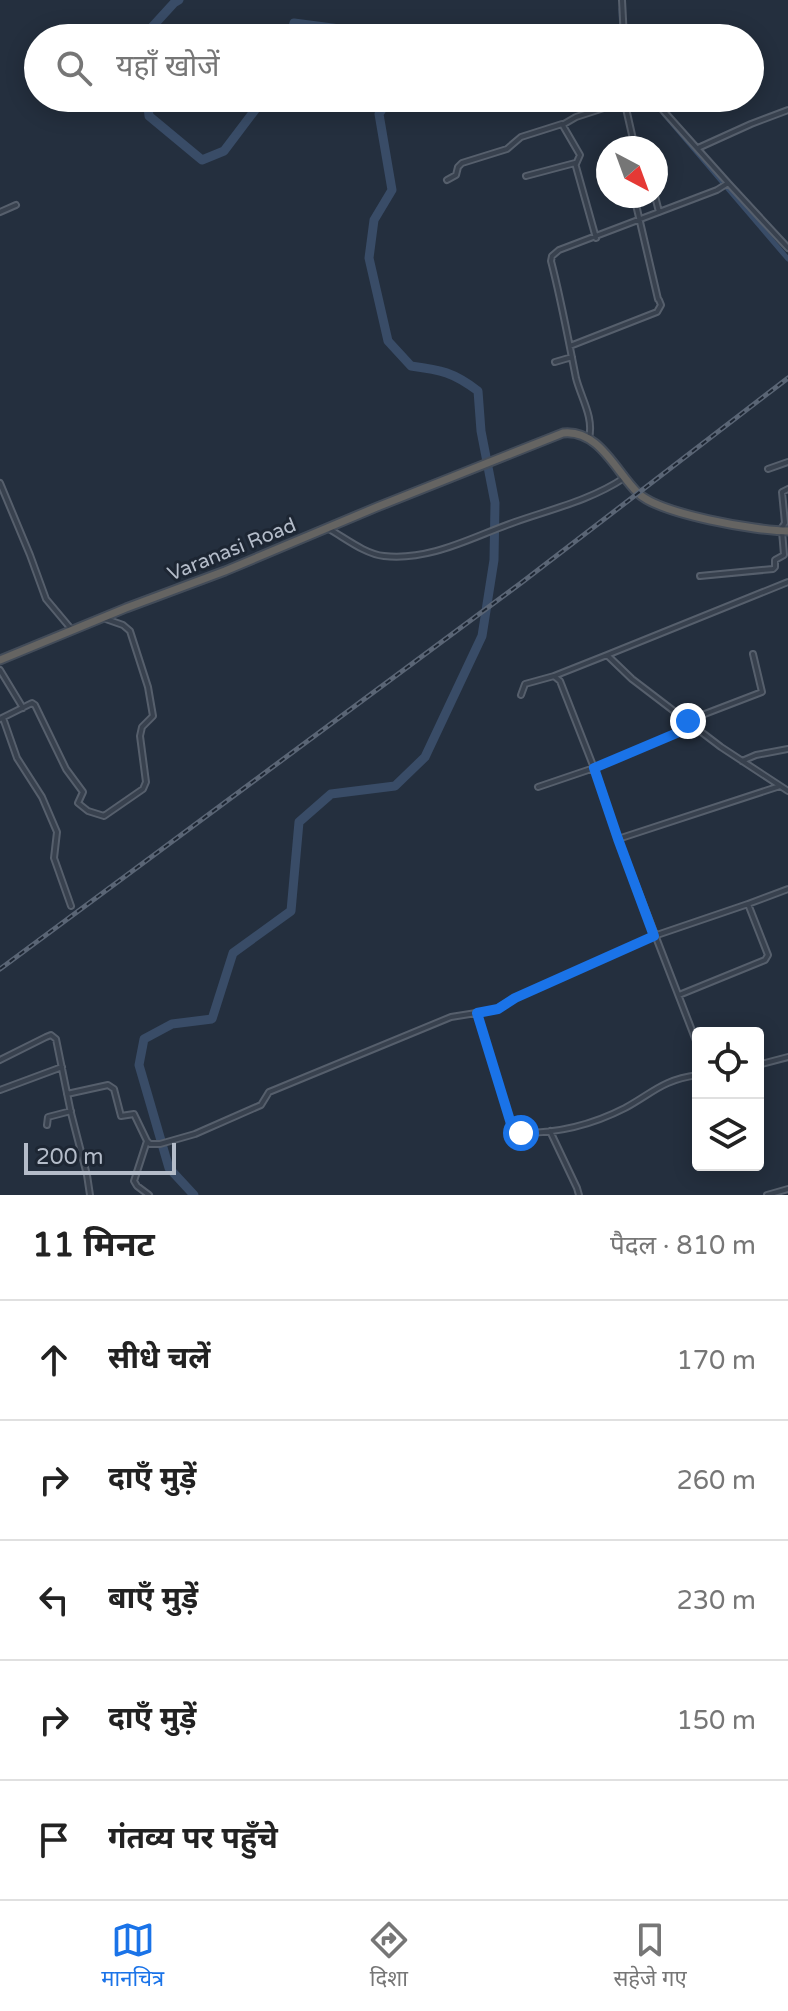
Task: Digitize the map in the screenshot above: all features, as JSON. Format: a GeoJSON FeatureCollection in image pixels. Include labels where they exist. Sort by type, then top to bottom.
{"type":"FeatureCollection","features":[{"type":"Feature","properties":{"kind":"highway","name":"Varanasi Road"},"geometry":{"type":"LineString","coordinates":[[0,660],[563,433],[578,433],[589,438]]}},
{"type":"Feature","properties":{"kind":"highway"},"geometry":{"type":"LineString","coordinates":[[589,438],[640,496],[653,503],[701,518],[783,531]]}},
{"type":"Feature","properties":{"kind":"street"},"geometry":{"type":"LineString","coordinates":[[622,0],[623,24]]}},
{"type":"Feature","properties":{"kind":"street"},"geometry":{"type":"LineString","coordinates":[[698,149],[788,110]]}},
{"type":"Feature","properties":{"kind":"street"},"geometry":{"type":"LineString","coordinates":[[447,180],[456,175],[462,163],[507,149],[521,137],[591,112]]}},
{"type":"Feature","properties":{"kind":"street"},"geometry":{"type":"LineString","coordinates":[[627,112],[632,136]]}},
{"type":"Feature","properties":{"kind":"street"},"geometry":{"type":"LineString","coordinates":[[665,112],[698,149],[724,186],[788,248]]}},
{"type":"Feature","properties":{"kind":"street"},"geometry":{"type":"LineString","coordinates":[[563,124],[580,155],[576,164],[596,238]]}},
{"type":"Feature","properties":{"kind":"street"},"geometry":{"type":"LineString","coordinates":[[526,176],[576,164]]}},
{"type":"Feature","properties":{"kind":"street"},"geometry":{"type":"LineString","coordinates":[[589,438],[590,419],[578,384],[551,258],[553,254],[724,186]]}},
{"type":"Feature","properties":{"kind":"street"},"geometry":{"type":"LineString","coordinates":[[0,212],[16,205]]}},
{"type":"Feature","properties":{"kind":"street"},"geometry":{"type":"LineString","coordinates":[[570,346],[657,312],[661,305],[636,208]]}},
{"type":"Feature","properties":{"kind":"street"},"geometry":{"type":"LineString","coordinates":[[658,208],[659,212]]}},
{"type":"Feature","properties":{"kind":"street"},"geometry":{"type":"LineString","coordinates":[[555,362],[572,357]]}},
{"type":"Feature","properties":{"kind":"street"},"geometry":{"type":"LineString","coordinates":[[768,469],[788,462]]}},
{"type":"Feature","properties":{"kind":"street"},"geometry":{"type":"LineString","coordinates":[[327,528],[367,551],[383,556],[436,553],[516,521],[560,509],[624,478]]}},
{"type":"Feature","properties":{"kind":"street"},"geometry":{"type":"LineString","coordinates":[[0,483],[46,599],[72,630]]}},
{"type":"Feature","properties":{"kind":"street"},"geometry":{"type":"LineString","coordinates":[[700,576],[774,568],[775,560],[784,555],[782,492],[788,489]]}},
{"type":"Feature","properties":{"kind":"street"},"geometry":{"type":"LineString","coordinates":[[521,695],[525,684],[554,676],[788,582]]}},
{"type":"Feature","properties":{"kind":"street"},"geometry":{"type":"LineString","coordinates":[[71,906],[54,858],[57,832],[42,797],[17,758],[2,718],[32,703],[35,705],[66,769],[83,792],[78,803],[81,807],[104,816],[143,789],[146,782],[140,736],[142,727],[153,716],[149,690],[130,631],[123,625],[101,618]]}},
{"type":"Feature","properties":{"kind":"street"},"geometry":{"type":"LineString","coordinates":[[538,787],[594,768],[684,730],[690,723],[762,692],[753,654]]}},
{"type":"Feature","properties":{"kind":"street"},"geometry":{"type":"LineString","coordinates":[[607,655],[632,679],[690,723],[788,791]]}},
{"type":"Feature","properties":{"kind":"street"},"geometry":{"type":"LineString","coordinates":[[0,670],[23,708]]}},
{"type":"Feature","properties":{"kind":"street"},"geometry":{"type":"LineString","coordinates":[[554,676],[560,681],[594,768],[654,936],[692,1030]]}},
{"type":"Feature","properties":{"kind":"street"},"geometry":{"type":"LineString","coordinates":[[742,761],[788,749]]}},
{"type":"Feature","properties":{"kind":"street"},"geometry":{"type":"LineString","coordinates":[[618,839],[780,786]]}},
{"type":"Feature","properties":{"kind":"street"},"geometry":{"type":"LineString","coordinates":[[67,1094],[103,1085],[111,1086],[121,1116],[134,1114],[150,1144],[179,1140],[261,1105],[269,1092],[451,1017],[498,1009],[515,998],[654,936],[788,889]]}},
{"type":"Feature","properties":{"kind":"street"},"geometry":{"type":"LineString","coordinates":[[679,995],[765,960],[768,955],[748,904]]}},
{"type":"Feature","properties":{"kind":"street"},"geometry":{"type":"LineString","coordinates":[[477,1013],[516,1133],[570,1130],[623,1108],[664,1084],[692,1076]]}},
{"type":"Feature","properties":{"kind":"street"},"geometry":{"type":"LineString","coordinates":[[0,1060],[51,1035],[57,1043],[90,1195]]}},
{"type":"Feature","properties":{"kind":"street"},"geometry":{"type":"LineString","coordinates":[[764,1063],[788,1057]]}},
{"type":"Feature","properties":{"kind":"street"},"geometry":{"type":"LineString","coordinates":[[0,1090],[62,1067]]}},
{"type":"Feature","properties":{"kind":"street"},"geometry":{"type":"LineString","coordinates":[[47,1125],[48,1117],[71,1111]]}},
{"type":"Feature","properties":{"kind":"street"},"geometry":{"type":"LineString","coordinates":[[550,1131],[579,1195]]}},
{"type":"Feature","properties":{"kind":"street"},"geometry":{"type":"LineString","coordinates":[[147,1141],[134,1181],[149,1195]]}},
{"type":"Feature","properties":{"kind":"street"},"geometry":{"type":"LineString","coordinates":[[767,1195],[788,1189]]}},
{"type":"Feature","properties":{"kind":"waterway"},"geometry":{"type":"LineString","coordinates":[[155,24],[179,0]]}},
{"type":"Feature","properties":{"kind":"waterway"},"geometry":{"type":"LineString","coordinates":[[621,9],[622,24]]}},
{"type":"Feature","properties":{"kind":"waterway"},"geometry":{"type":"LineString","coordinates":[[294,24],[302,24]]}},
{"type":"Feature","properties":{"kind":"waterway"},"geometry":{"type":"LineString","coordinates":[[149,112],[149,116],[202,160],[224,151],[253,112]]}},
{"type":"Feature","properties":{"kind":"waterway"},"geometry":{"type":"LineString","coordinates":[[194,1195],[169,1168],[139,1065],[144,1039],[172,1024],[212,1019],[233,953],[291,911],[299,822],[331,794],[395,786],[425,757],[482,636],[494,560],[495,503],[481,431],[478,391],[446,373],[411,366],[388,341],[369,258],[374,220],[392,190],[380,112]]}},
{"type":"Feature","properties":{"kind":"waterway"},"geometry":{"type":"LineString","coordinates":[[664,114],[788,259]]}},
{"type":"Feature","properties":{"kind":"railway"},"geometry":{"type":"LineString","coordinates":[[0,969],[521,583],[788,378]]}},
{"type":"Feature","properties":{"kind":"route"},"geometry":{"type":"LineString","coordinates":[[521,1133],[516,1133],[512,1127],[477,1013],[498,1009],[515,998],[654,936],[594,768],[684,730],[692,725],[688,721]]}}]}
